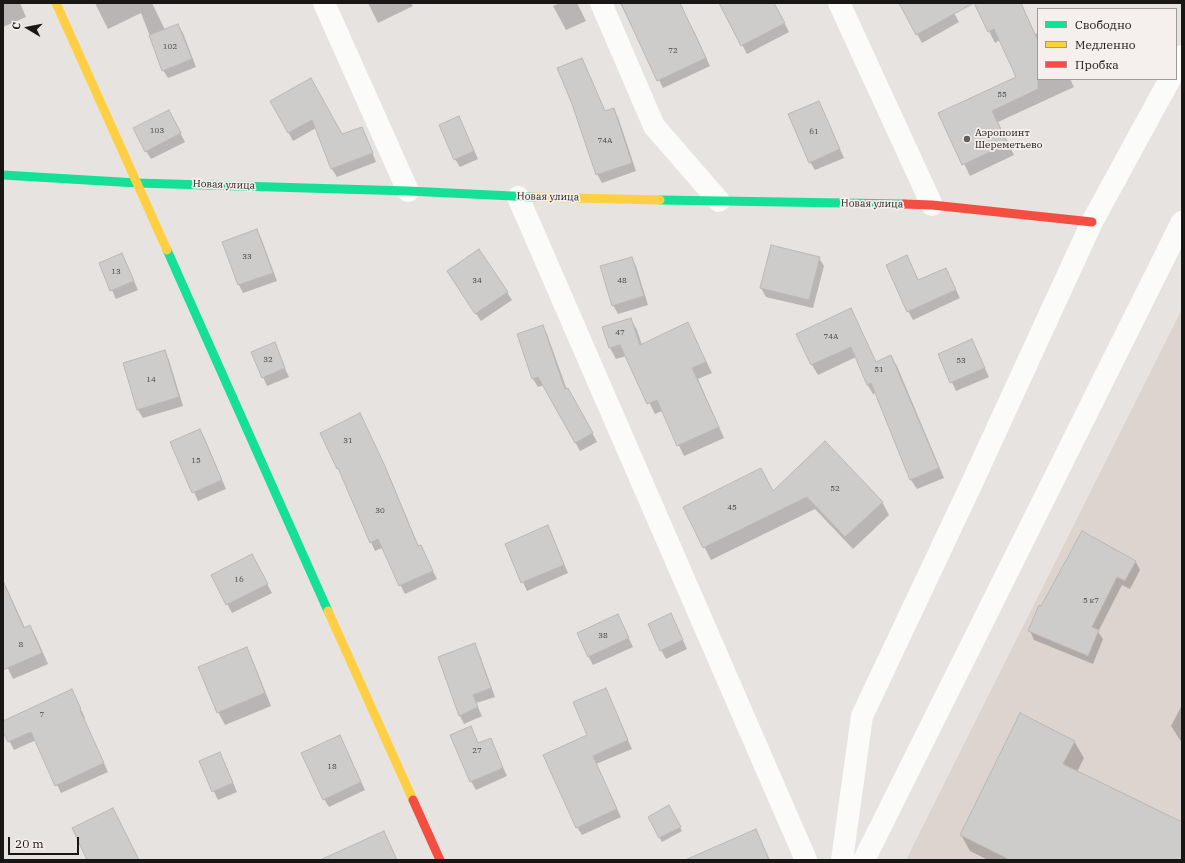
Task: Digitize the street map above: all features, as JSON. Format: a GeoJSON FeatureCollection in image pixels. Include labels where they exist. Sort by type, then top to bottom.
{"type":"FeatureCollection","features":[{"type":"Feature","properties":{"kind":"street"},"geometry":{"type":"LineString","coordinates":[[56,3],[440,860]]}},
{"type":"Feature","properties":{"kind":"street"},"geometry":{"type":"LineString","coordinates":[[324,3],[408,191]]}},
{"type":"Feature","properties":{"kind":"street"},"geometry":{"type":"LineString","coordinates":[[601,3],[654,126],[719,201]]}},
{"type":"Feature","properties":{"kind":"street"},"geometry":{"type":"LineString","coordinates":[[839,3],[932,205]]}},
{"type":"Feature","properties":{"kind":"street"},"geometry":{"type":"LineString","coordinates":[[1177,65],[1182,56]]}},
{"type":"Feature","properties":{"kind":"street"},"geometry":{"type":"LineString","coordinates":[[842,860],[862,716],[1092,222],[1169,80]]}},
{"type":"Feature","properties":{"kind":"street","name":"Новая улица"},"geometry":{"type":"LineString","coordinates":[[3,175],[137,183],[408,191],[518,197],[932,205],[1092,222]]}},
{"type":"Feature","properties":{"kind":"street"},"geometry":{"type":"LineString","coordinates":[[518,197],[806,860]]}},
{"type":"Feature","properties":{"kind":"street"},"geometry":{"type":"LineString","coordinates":[[864,860],[1182,222]]}},
{"type":"Feature","properties":{"kind":"shaded area"},"geometry":{"type":"Polygon","coordinates":[[[1182,309],[1182,860],[906,860],[1182,309]]]}},
{"type":"Feature","properties":{"kind":"building"},"geometry":{"type":"Polygon","coordinates":[[[621,3],[680,3],[706,58],[657,81],[621,3]]]}},
{"type":"Feature","properties":{"kind":"building"},"geometry":{"type":"Polygon","coordinates":[[[719,3],[774,3],[785,23],[741,46],[719,3]]]}},
{"type":"Feature","properties":{"kind":"building"},"geometry":{"type":"Polygon","coordinates":[[[899,3],[974,3],[916,35],[899,3]]]}},
{"type":"Feature","properties":{"kind":"building"},"geometry":{"type":"Polygon","coordinates":[[[974,3],[1021,3],[1037,39],[1038,89],[992,111],[1008,144],[962,165],[938,113],[1016,77],[994,29],[988,32],[974,3]]]}},
{"type":"Feature","properties":{"kind":"building"},"geometry":{"type":"Polygon","coordinates":[[[178,24],[192,59],[162,71],[149,35],[178,24]]]}},
{"type":"Feature","properties":{"kind":"building"},"geometry":{"type":"Polygon","coordinates":[[[582,58],[605,111],[614,108],[632,163],[596,175],[572,104],[557,68],[582,58]]]}},
{"type":"Feature","properties":{"kind":"building"},"geometry":{"type":"Polygon","coordinates":[[[311,78],[342,134],[362,127],[373,153],[331,169],[312,120],[288,133],[270,101],[311,78]]]}},
{"type":"Feature","properties":{"kind":"building"},"geometry":{"type":"Polygon","coordinates":[[[819,101],[840,149],[809,163],[788,114],[819,101]]]}},
{"type":"Feature","properties":{"kind":"building"},"geometry":{"type":"Polygon","coordinates":[[[169,110],[181,133],[145,152],[133,128],[169,110]]]}},
{"type":"Feature","properties":{"kind":"building"},"geometry":{"type":"Polygon","coordinates":[[[459,116],[474,151],[454,160],[439,125],[459,116]]]}},
{"type":"Feature","properties":{"kind":"building"},"geometry":{"type":"Polygon","coordinates":[[[257,229],[273,273],[238,285],[222,242],[257,229]]]}},
{"type":"Feature","properties":{"kind":"building"},"geometry":{"type":"Polygon","coordinates":[[[771,245],[820,257],[809,300],[760,288],[771,245]]]}},
{"type":"Feature","properties":{"kind":"building"},"geometry":{"type":"Polygon","coordinates":[[[479,249],[508,292],[475,314],[447,271],[479,249]]]}},
{"type":"Feature","properties":{"kind":"building"},"geometry":{"type":"Polygon","coordinates":[[[122,253],[134,281],[110,291],[99,263],[122,253]]]}},
{"type":"Feature","properties":{"kind":"building"},"geometry":{"type":"Polygon","coordinates":[[[907,255],[918,280],[946,268],[956,290],[907,312],[886,265],[907,255]]]}},
{"type":"Feature","properties":{"kind":"building"},"geometry":{"type":"Polygon","coordinates":[[[632,257],[644,296],[612,306],[600,266],[632,257]]]}},
{"type":"Feature","properties":{"kind":"building"},"geometry":{"type":"Polygon","coordinates":[[[851,308],[876,362],[891,355],[939,468],[910,480],[871,383],[867,385],[851,347],[811,365],[796,334],[851,308]]]}},
{"type":"Feature","properties":{"kind":"building"},"geometry":{"type":"Polygon","coordinates":[[[631,318],[640,345],[688,322],[706,362],[692,368],[719,427],[677,446],[657,400],[647,404],[620,345],[609,348],[602,327],[631,318]]]}},
{"type":"Feature","properties":{"kind":"building"},"geometry":{"type":"Polygon","coordinates":[[[543,325],[565,389],[568,388],[593,433],[575,443],[538,377],[532,379],[517,334],[543,325]]]}},
{"type":"Feature","properties":{"kind":"building"},"geometry":{"type":"Polygon","coordinates":[[[972,339],[985,368],[950,383],[938,354],[972,339]]]}},
{"type":"Feature","properties":{"kind":"building"},"geometry":{"type":"Polygon","coordinates":[[[275,342],[285,368],[262,378],[251,352],[275,342]]]}},
{"type":"Feature","properties":{"kind":"building"},"geometry":{"type":"Polygon","coordinates":[[[165,350],[179,397],[137,410],[123,363],[165,350]]]}},
{"type":"Feature","properties":{"kind":"building"},"geometry":{"type":"Polygon","coordinates":[[[360,413],[384,464],[418,546],[421,545],[433,571],[399,586],[378,539],[370,543],[338,468],[337,469],[320,433],[360,413]]]}},
{"type":"Feature","properties":{"kind":"building"},"geometry":{"type":"Polygon","coordinates":[[[200,429],[222,480],[192,493],[170,442],[200,429]]]}},
{"type":"Feature","properties":{"kind":"building"},"geometry":{"type":"Polygon","coordinates":[[[825,441],[883,502],[845,537],[807,497],[703,548],[683,507],[761,468],[773,491],[825,441]]]}},
{"type":"Feature","properties":{"kind":"building"},"geometry":{"type":"Polygon","coordinates":[[[548,525],[564,565],[521,583],[505,544],[548,525]]]}},
{"type":"Feature","properties":{"kind":"building"},"geometry":{"type":"Polygon","coordinates":[[[1082,531],[1136,561],[1125,581],[1117,577],[1092,627],[1099,630],[1088,656],[1028,631],[1039,605],[1041,606],[1082,531]]]}},
{"type":"Feature","properties":{"kind":"building"},"geometry":{"type":"Polygon","coordinates":[[[252,554],[268,584],[226,605],[211,575],[252,554]]]}},
{"type":"Feature","properties":{"kind":"building"},"geometry":{"type":"Polygon","coordinates":[[[3,581],[24,628],[30,625],[42,653],[3,670],[3,581]]]}},
{"type":"Feature","properties":{"kind":"building"},"geometry":{"type":"Polygon","coordinates":[[[671,613],[683,640],[660,651],[648,624],[671,613]]]}},
{"type":"Feature","properties":{"kind":"building"},"geometry":{"type":"Polygon","coordinates":[[[618,614],[629,638],[588,657],[577,633],[618,614]]]}},
{"type":"Feature","properties":{"kind":"building"},"geometry":{"type":"Polygon","coordinates":[[[475,643],[491,688],[473,695],[478,707],[459,716],[438,657],[475,643]]]}},
{"type":"Feature","properties":{"kind":"building"},"geometry":{"type":"Polygon","coordinates":[[[247,647],[265,693],[217,713],[198,667],[247,647]]]}},
{"type":"Feature","properties":{"kind":"building"},"geometry":{"type":"Polygon","coordinates":[[[606,688],[628,740],[593,756],[617,809],[576,828],[543,755],[587,735],[573,702],[606,688]]]}},
{"type":"Feature","properties":{"kind":"building"},"geometry":{"type":"Polygon","coordinates":[[[72,689],[104,763],[55,786],[31,732],[8,742],[3,732],[3,721],[72,689]]]}},
{"type":"Feature","properties":{"kind":"building"},"geometry":{"type":"Polygon","coordinates":[[[1020,713],[1075,741],[1063,764],[1182,822],[1182,860],[1010,860],[960,835],[1020,713]]]}},
{"type":"Feature","properties":{"kind":"building"},"geometry":{"type":"Polygon","coordinates":[[[471,726],[478,743],[491,738],[503,768],[470,782],[450,735],[471,726]]]}},
{"type":"Feature","properties":{"kind":"building"},"geometry":{"type":"Polygon","coordinates":[[[340,735],[361,782],[323,800],[301,753],[340,735]]]}},
{"type":"Feature","properties":{"kind":"building"},"geometry":{"type":"Polygon","coordinates":[[[220,752],[233,783],[212,792],[199,761],[220,752]]]}},
{"type":"Feature","properties":{"kind":"building"},"geometry":{"type":"Polygon","coordinates":[[[669,805],[681,827],[659,838],[648,817],[669,805]]]}},
{"type":"Feature","properties":{"kind":"building"},"geometry":{"type":"Polygon","coordinates":[[[113,808],[139,860],[87,860],[72,828],[113,808]]]}},
{"type":"Feature","properties":{"kind":"building"},"geometry":{"type":"Polygon","coordinates":[[[756,829],[769,860],[685,860],[756,829]]]}},
{"type":"Feature","properties":{"kind":"building"},"geometry":{"type":"Polygon","coordinates":[[[384,831],[397,860],[320,860],[384,831]]]}},
{"type":"Feature","properties":{"kind":"traffic: fast"},"geometry":{"type":"LineString","coordinates":[[3,175],[137,183],[408,191],[533,197]]}},
{"type":"Feature","properties":{"kind":"traffic: fast"},"geometry":{"type":"LineString","coordinates":[[660,200],[904,204]]}},
{"type":"Feature","properties":{"kind":"traffic: fast"},"geometry":{"type":"LineString","coordinates":[[167,250],[328,611]]}},
{"type":"Feature","properties":{"kind":"traffic: slow"},"geometry":{"type":"LineString","coordinates":[[56,3],[167,250]]}},
{"type":"Feature","properties":{"kind":"traffic: slow"},"geometry":{"type":"LineString","coordinates":[[533,197],[660,200]]}},
{"type":"Feature","properties":{"kind":"traffic: slow"},"geometry":{"type":"LineString","coordinates":[[328,611],[413,800]]}},
{"type":"Feature","properties":{"kind":"traffic: jam"},"geometry":{"type":"LineString","coordinates":[[904,204],[932,205],[1092,222]]}},
{"type":"Feature","properties":{"kind":"traffic: jam"},"geometry":{"type":"LineString","coordinates":[[413,800],[440,860]]}},
{"type":"Feature","properties":{"kind":"place","name":"Аэропоинт Шереметьево"},"geometry":{"type":"Point","coordinates":[967,139]}}]}
